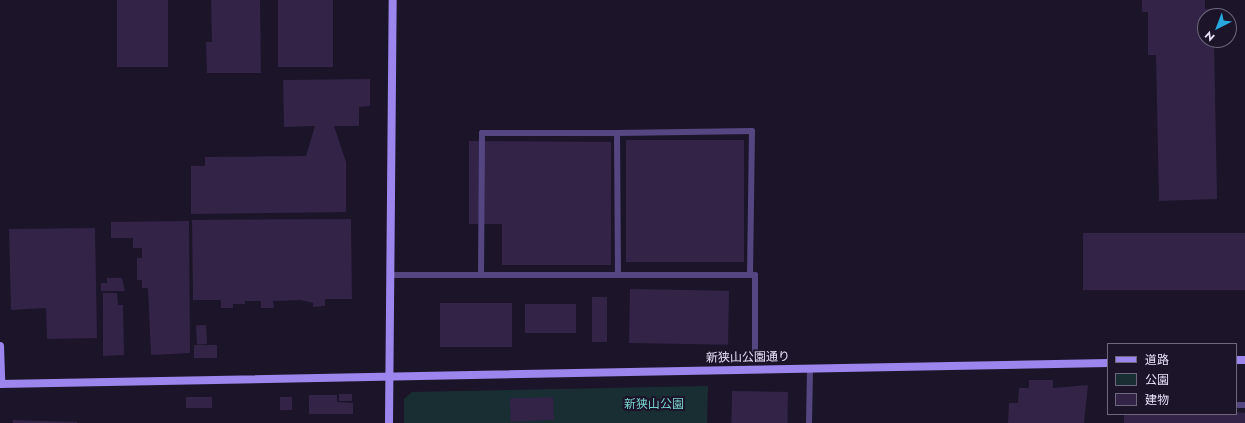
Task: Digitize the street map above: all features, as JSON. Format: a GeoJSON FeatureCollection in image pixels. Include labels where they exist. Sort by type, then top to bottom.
{"type":"FeatureCollection","features":[{"type":"Feature","properties":{"kind":"street"},"geometry":{"type":"LineString","coordinates":[[389,423],[393,0]]}},
{"type":"Feature","properties":{"kind":"street"},"geometry":{"type":"LineString","coordinates":[[0,346],[0,384]]}},
{"type":"Feature","properties":{"kind":"street","name":"新狭山公園通り"},"geometry":{"type":"LineString","coordinates":[[0,384],[1107,362]]}},
{"type":"Feature","properties":{"kind":"lane"},"geometry":{"type":"LineString","coordinates":[[481,275],[482,133],[752,131],[750,275]]}},
{"type":"Feature","properties":{"kind":"lane"},"geometry":{"type":"LineString","coordinates":[[617,132],[618,275]]}},
{"type":"Feature","properties":{"kind":"lane"},"geometry":{"type":"LineString","coordinates":[[390,275],[755,275],[755,356]]}},
{"type":"Feature","properties":{"kind":"lane"},"geometry":{"type":"LineString","coordinates":[[809,423],[810,369]]}},
{"type":"Feature","properties":{"kind":"green space","name":"新狭山公園"},"geometry":{"type":"Polygon","coordinates":[[[708,386],[707,423],[404,423],[404,399],[412,392],[708,386]]]}},
{"type":"Feature","properties":{"kind":"building"},"geometry":{"type":"Polygon","coordinates":[[[117,0],[168,0],[168,67],[117,67],[117,0]]]}},
{"type":"Feature","properties":{"kind":"building"},"geometry":{"type":"Polygon","coordinates":[[[211,0],[260,0],[261,73],[207,73],[206,42],[212,42],[211,0]]]}},
{"type":"Feature","properties":{"kind":"building"},"geometry":{"type":"Polygon","coordinates":[[[278,0],[333,0],[333,67],[278,67],[278,0]]]}},
{"type":"Feature","properties":{"kind":"building"},"geometry":{"type":"Polygon","coordinates":[[[1142,0],[1205,0],[1205,8],[1197,8],[1197,48],[1214,48],[1217,199],[1159,201],[1156,55],[1148,55],[1148,12],[1142,12],[1142,0]]]}},
{"type":"Feature","properties":{"kind":"building"},"geometry":{"type":"Polygon","coordinates":[[[370,79],[370,106],[359,107],[359,126],[334,126],[346,162],[346,212],[191,214],[191,166],[205,166],[205,157],[306,156],[315,126],[284,127],[283,80],[370,79]]]}},
{"type":"Feature","properties":{"kind":"building"},"geometry":{"type":"Polygon","coordinates":[[[626,140],[744,140],[744,262],[626,262],[626,140]]]}},
{"type":"Feature","properties":{"kind":"building"},"geometry":{"type":"Polygon","coordinates":[[[469,141],[611,142],[611,265],[502,265],[502,224],[469,224],[469,141]]]}},
{"type":"Feature","properties":{"kind":"building"},"geometry":{"type":"Polygon","coordinates":[[[351,219],[352,299],[325,299],[325,306],[313,307],[313,303],[301,300],[273,301],[274,308],[261,308],[261,301],[245,301],[245,304],[233,304],[233,308],[221,308],[221,300],[193,300],[192,220],[351,219]]]}},
{"type":"Feature","properties":{"kind":"building"},"geometry":{"type":"Polygon","coordinates":[[[189,221],[190,353],[151,355],[148,288],[142,288],[142,280],[137,280],[137,258],[142,258],[142,248],[133,248],[133,238],[111,238],[111,222],[189,221]]]}},
{"type":"Feature","properties":{"kind":"building"},"geometry":{"type":"Polygon","coordinates":[[[95,228],[97,338],[47,339],[46,308],[11,310],[9,229],[95,228]]]}},
{"type":"Feature","properties":{"kind":"building"},"geometry":{"type":"Polygon","coordinates":[[[1083,233],[1245,233],[1245,290],[1083,290],[1083,233]]]}},
{"type":"Feature","properties":{"kind":"building"},"geometry":{"type":"Polygon","coordinates":[[[107,278],[122,278],[125,291],[101,291],[101,283],[107,283],[107,278]]]}},
{"type":"Feature","properties":{"kind":"building"},"geometry":{"type":"Polygon","coordinates":[[[630,289],[729,291],[728,345],[629,343],[630,289]]]}},
{"type":"Feature","properties":{"kind":"building"},"geometry":{"type":"Polygon","coordinates":[[[103,293],[117,293],[118,305],[123,305],[124,355],[103,356],[103,293]]]}},
{"type":"Feature","properties":{"kind":"building"},"geometry":{"type":"Polygon","coordinates":[[[592,297],[607,297],[607,342],[592,342],[592,297]]]}},
{"type":"Feature","properties":{"kind":"building"},"geometry":{"type":"Polygon","coordinates":[[[440,303],[512,303],[512,347],[440,347],[440,303]]]}},
{"type":"Feature","properties":{"kind":"building"},"geometry":{"type":"Polygon","coordinates":[[[525,304],[576,304],[576,333],[525,333],[525,304]]]}},
{"type":"Feature","properties":{"kind":"building"},"geometry":{"type":"Polygon","coordinates":[[[206,325],[207,344],[197,344],[196,326],[206,325]]]}},
{"type":"Feature","properties":{"kind":"building"},"geometry":{"type":"Polygon","coordinates":[[[194,345],[217,345],[217,358],[194,358],[194,345]]]}},
{"type":"Feature","properties":{"kind":"building"},"geometry":{"type":"Polygon","coordinates":[[[1029,380],[1053,380],[1053,388],[1088,385],[1084,423],[1008,423],[1009,403],[1018,403],[1019,388],[1029,388],[1029,380]]]}},
{"type":"Feature","properties":{"kind":"building"},"geometry":{"type":"Polygon","coordinates":[[[732,391],[788,392],[787,423],[731,423],[732,391]]]}},
{"type":"Feature","properties":{"kind":"building"},"geometry":{"type":"Polygon","coordinates":[[[339,394],[352,394],[352,401],[339,401],[339,394]]]}},
{"type":"Feature","properties":{"kind":"building"},"geometry":{"type":"Polygon","coordinates":[[[309,395],[337,395],[337,402],[353,403],[353,414],[309,414],[309,395]]]}},
{"type":"Feature","properties":{"kind":"building"},"geometry":{"type":"Polygon","coordinates":[[[186,397],[212,397],[212,408],[186,408],[186,397]]]}},
{"type":"Feature","properties":{"kind":"building"},"geometry":{"type":"Polygon","coordinates":[[[280,397],[292,397],[292,410],[280,410],[280,397]]]}},
{"type":"Feature","properties":{"kind":"building"},"geometry":{"type":"Polygon","coordinates":[[[553,397],[554,420],[511,421],[510,399],[553,397]]]}},
{"type":"Feature","properties":{"kind":"building"},"geometry":{"type":"Polygon","coordinates":[[[1237,412],[1245,413],[1245,423],[1124,423],[1124,415],[1237,415],[1237,412]]]}},
{"type":"Feature","properties":{"kind":"building"},"geometry":{"type":"Polygon","coordinates":[[[13,420],[77,422],[77,423],[13,423],[13,420]]]}}]}
